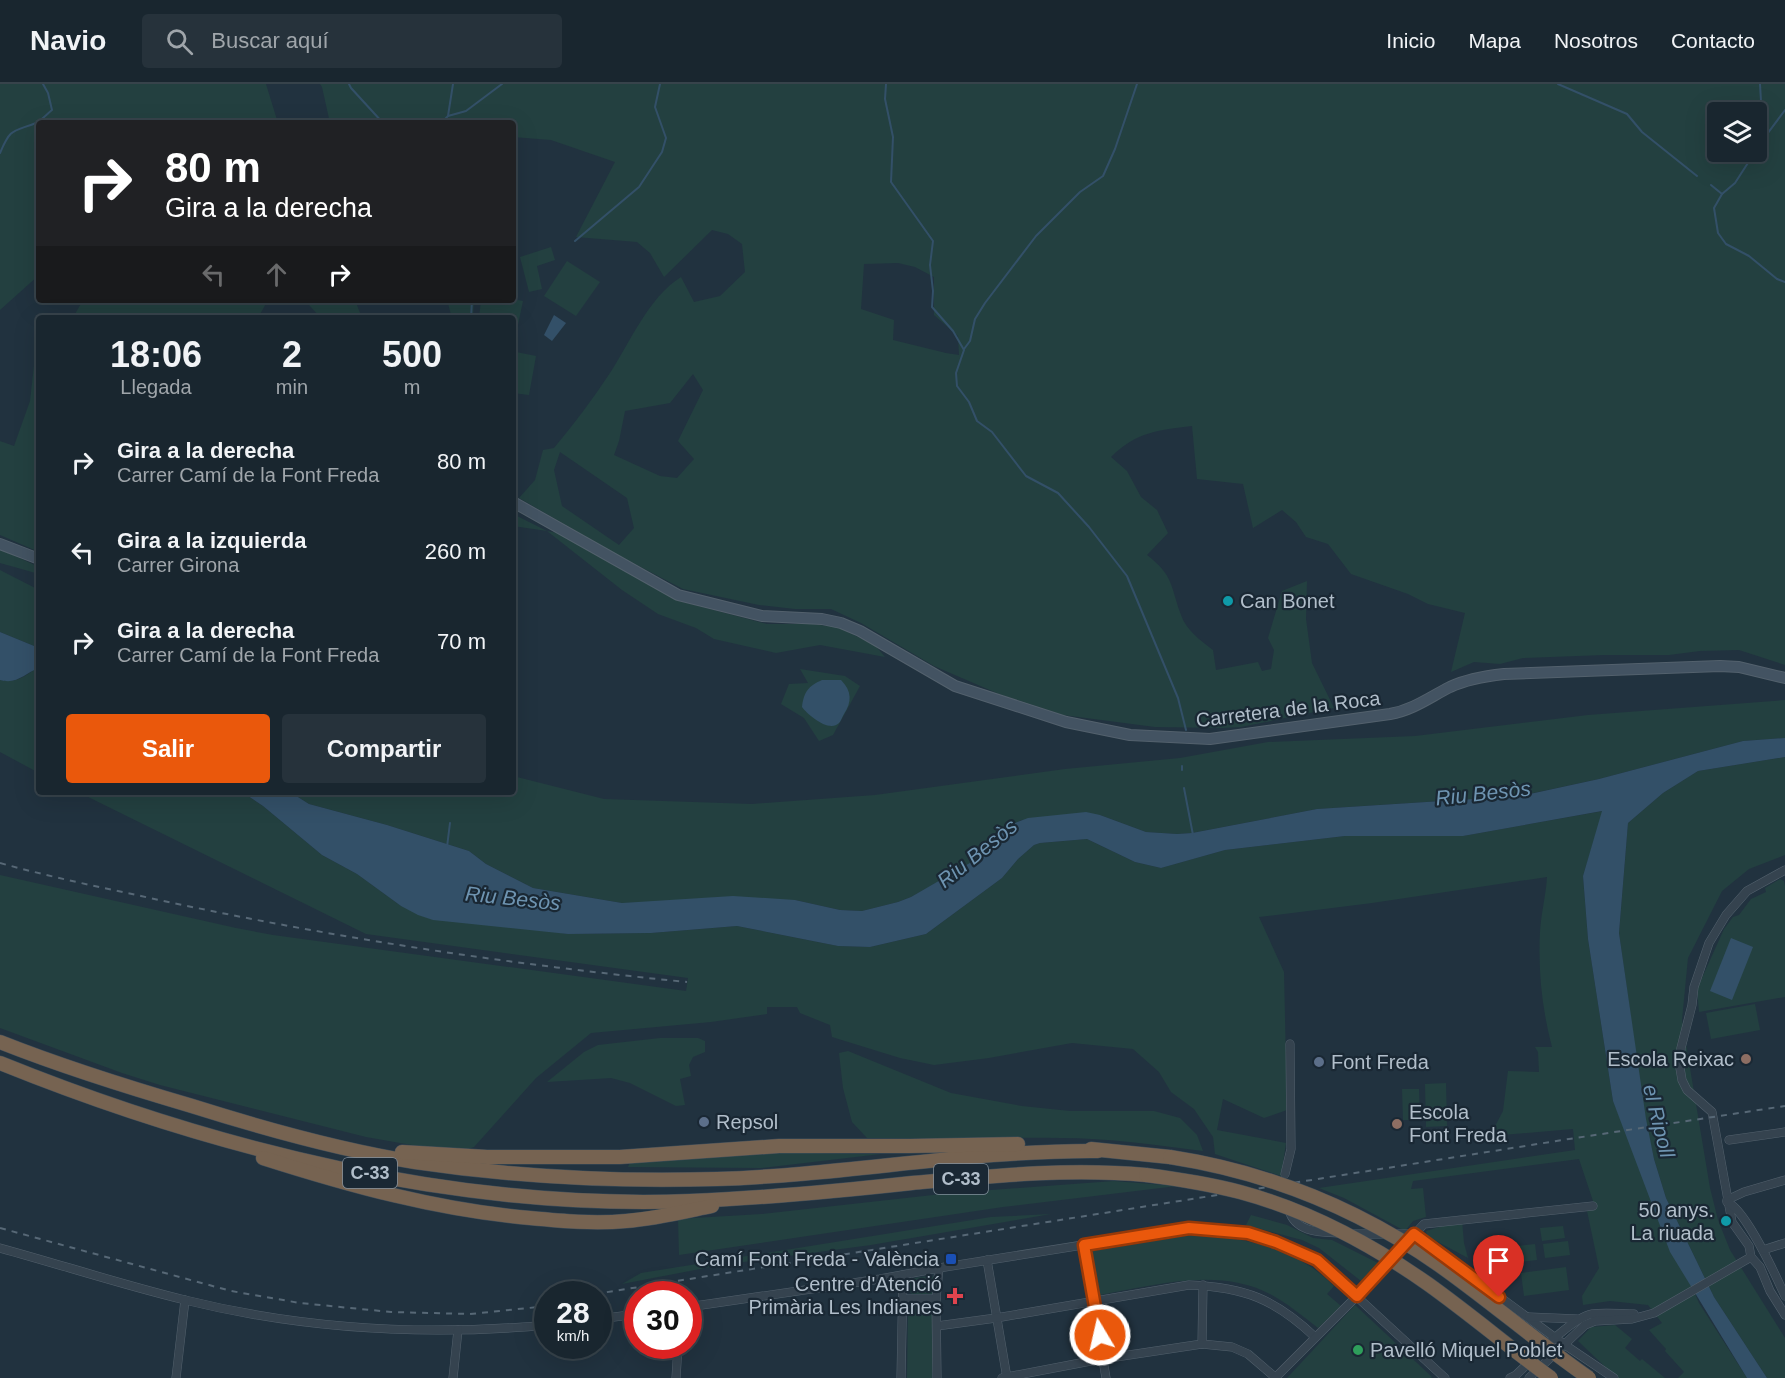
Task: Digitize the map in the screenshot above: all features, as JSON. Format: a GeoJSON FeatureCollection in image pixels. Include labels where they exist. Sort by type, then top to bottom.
{"type":"FeatureCollection","features":[{"type":"Feature","properties":{"kind":"highway","name":"C-33"},"geometry":{"type":"LineString","coordinates":[[0,1042],[87,1075],[221,1115],[361,1152],[530,1176],[589,1180],[722,1179],[1051,1150],[1098,1150],[1170,1156],[1203,1162],[1264,1178],[1301,1191],[1353,1214],[1386,1232],[1439,1265],[1589,1378]]}},
{"type":"Feature","properties":{"kind":"highway","name":"C-33"},"geometry":{"type":"LineString","coordinates":[[0,1063],[77,1094],[263,1150],[369,1173],[466,1189],[593,1200],[670,1201],[754,1197],[1035,1172],[1101,1171],[1197,1182],[1242,1192],[1344,1233],[1428,1284],[1551,1378]]}},
{"type":"Feature","properties":{"kind":"highway"},"geometry":{"type":"LineString","coordinates":[[214,1136],[262,1158],[360,1188],[432,1205],[509,1216],[583,1222],[627,1221],[685,1212],[754,1197]]}},
{"type":"Feature","properties":{"kind":"highway"},"geometry":{"type":"LineString","coordinates":[[361,1152],[422,1152],[498,1158],[602,1158],[779,1146],[1044,1143],[1098,1150]]}},
{"type":"Feature","properties":{"kind":"street","name":"Carretera de la Roca"},"geometry":{"type":"LineString","coordinates":[[516,504],[678,595],[762,616],[842,623],[955,686],[1066,722],[1130,735],[1210,739],[1390,714],[1413,708],[1453,686],[1487,676],[1504,674],[1720,666],[1739,667],[1785,678]]}},
{"type":"Feature","properties":{"kind":"street"},"geometry":{"type":"LineString","coordinates":[[0,544],[36,558]]}},
{"type":"Feature","properties":{"kind":"street"},"geometry":{"type":"LineString","coordinates":[[1785,870],[1747,891],[1726,915],[1703,958],[1694,987],[1681,1048],[1682,1080],[1687,1090],[1712,1112],[1732,1222],[1749,1246],[1751,1257],[1760,1267],[1770,1292],[1785,1315]]}},
{"type":"Feature","properties":{"kind":"street"},"geometry":{"type":"LineString","coordinates":[[1285,1174],[1291,1149],[1290,1044]]}},
{"type":"Feature","properties":{"kind":"street"},"geometry":{"type":"LineString","coordinates":[[1729,1140],[1785,1132]]}},
{"type":"Feature","properties":{"kind":"street"},"geometry":{"type":"LineString","coordinates":[[1727,1201],[1744,1192],[1785,1180]]}},
{"type":"Feature","properties":{"kind":"street"},"geometry":{"type":"LineString","coordinates":[[1286,1201],[1290,1215],[1298,1224],[1313,1232],[1414,1234],[1614,1378]]}},
{"type":"Feature","properties":{"kind":"street"},"geometry":{"type":"LineString","coordinates":[[1727,1201],[1734,1205],[1763,1250],[1785,1296]]}},
{"type":"Feature","properties":{"kind":"street"},"geometry":{"type":"LineString","coordinates":[[1002,1378],[1103,1359],[1202,1344],[1232,1347],[1248,1354],[1275,1378],[1357,1296],[1424,1224],[1593,1206]]}},
{"type":"Feature","properties":{"kind":"street"},"geometry":{"type":"LineString","coordinates":[[702,1305],[903,1275],[1189,1228],[1248,1233],[1276,1242],[1317,1260],[1442,1377]]}},
{"type":"Feature","properties":{"kind":"street"},"geometry":{"type":"LineString","coordinates":[[1763,1250],[1785,1243]]}},
{"type":"Feature","properties":{"kind":"street"},"geometry":{"type":"LineString","coordinates":[[1084,1245],[1106,1378]]}},
{"type":"Feature","properties":{"kind":"street"},"geometry":{"type":"LineString","coordinates":[[0,1248],[185,1300],[267,1316],[368,1328],[458,1330],[534,1326]]}},
{"type":"Feature","properties":{"kind":"street"},"geometry":{"type":"LineString","coordinates":[[1530,1378],[1586,1325],[1595,1321],[1632,1319],[1653,1314],[1751,1257]]}},
{"type":"Feature","properties":{"kind":"street"},"geometry":{"type":"LineString","coordinates":[[987,1260],[1007,1378]]}},
{"type":"Feature","properties":{"kind":"street"},"geometry":{"type":"LineString","coordinates":[[937,1378],[936,1299],[939,1268]]}},
{"type":"Feature","properties":{"kind":"street"},"geometry":{"type":"LineString","coordinates":[[901,1378],[903,1275]]}},
{"type":"Feature","properties":{"kind":"street"},"geometry":{"type":"LineString","coordinates":[[937,1326],[1189,1285],[1245,1291],[1289,1314],[1315,1337]]}},
{"type":"Feature","properties":{"kind":"street"},"geometry":{"type":"LineString","coordinates":[[1202,1344],[1203,1286]]}},
{"type":"Feature","properties":{"kind":"street"},"geometry":{"type":"LineString","coordinates":[[903,1299],[936,1299]]}},
{"type":"Feature","properties":{"kind":"street"},"geometry":{"type":"LineString","coordinates":[[176,1378],[185,1300]]}},
{"type":"Feature","properties":{"kind":"street"},"geometry":{"type":"LineString","coordinates":[[1528,1317],[1560,1320],[1581,1318],[1594,1313],[1653,1314]]}},
{"type":"Feature","properties":{"kind":"street"},"geometry":{"type":"LineString","coordinates":[[1510,1378],[1581,1318]]}},
{"type":"Feature","properties":{"kind":"street"},"geometry":{"type":"LineString","coordinates":[[1560,1320],[1567,1342]]}},
{"type":"Feature","properties":{"kind":"street"},"geometry":{"type":"LineString","coordinates":[[453,1378],[458,1330]]}},
{"type":"Feature","properties":{"kind":"street"},"geometry":{"type":"LineString","coordinates":[[676,1378],[677,1359]]}},
{"type":"Feature","properties":{"kind":"street"},"geometry":{"type":"LineString","coordinates":[[1590,1362],[1595,1378]]}},
{"type":"Feature","properties":{"kind":"green space"},"geometry":{"type":"Polygon","coordinates":[[[0,84],[266,84],[277,120],[36,120],[36,278],[0,310],[0,84]]]}},
{"type":"Feature","properties":{"kind":"green space"},"geometry":{"type":"Polygon","coordinates":[[[320,84],[1785,84],[1785,665],[1739,650],[1669,655],[1523,658],[1500,664],[1474,662],[1451,672],[1465,613],[1428,604],[1408,594],[1351,574],[1328,544],[1306,537],[1296,522],[1282,510],[1253,528],[1243,484],[1197,479],[1192,426],[1139,437],[1111,457],[1127,471],[1141,497],[1157,510],[1168,533],[1147,555],[1167,575],[1186,626],[1213,650],[1216,670],[1258,662],[1262,671],[1271,669],[1274,650],[1268,638],[1282,591],[1307,581],[1306,619],[1312,663],[1334,708],[1241,727],[1222,728],[1155,727],[1063,715],[999,694],[934,666],[861,623],[831,609],[795,609],[759,605],[683,589],[614,553],[519,498],[535,480],[543,450],[554,448],[583,411],[659,296],[681,277],[694,302],[720,296],[745,272],[742,244],[728,234],[712,230],[664,277],[650,253],[637,242],[576,237],[615,162],[551,140],[516,137],[516,120],[329,120],[320,84]],[[898,263],[864,264],[861,309],[894,320],[893,340],[959,355],[958,336],[934,315],[934,277],[915,267],[898,263]],[[693,374],[670,403],[625,411],[614,455],[660,476],[677,478],[694,459],[678,441],[703,390],[693,374]],[[560,452],[554,470],[562,506],[619,545],[634,528],[627,498],[560,452]]]}},
{"type":"Feature","properties":{"kind":"green space"},"geometry":{"type":"Polygon","coordinates":[[[551,247],[555,260],[537,266],[542,289],[529,292],[520,257],[551,247]]]}},
{"type":"Feature","properties":{"kind":"green space"},"geometry":{"type":"Polygon","coordinates":[[[567,261],[600,282],[576,316],[544,296],[567,261]]]}},
{"type":"Feature","properties":{"kind":"green space"},"geometry":{"type":"Polygon","coordinates":[[[523,301],[516,334],[516,315],[479,315],[481,303],[523,301]]]}},
{"type":"Feature","properties":{"kind":"green space"},"geometry":{"type":"Polygon","coordinates":[[[81,303],[266,303],[260,315],[75,314],[81,303]]]}},
{"type":"Feature","properties":{"kind":"green space"},"geometry":{"type":"Polygon","coordinates":[[[302,303],[356,303],[361,315],[318,315],[309,305],[302,303]]]}},
{"type":"Feature","properties":{"kind":"green space"},"geometry":{"type":"Polygon","coordinates":[[[448,303],[474,303],[473,315],[451,315],[448,303]]]}},
{"type":"Feature","properties":{"kind":"green space"},"geometry":{"type":"Polygon","coordinates":[[[516,352],[536,356],[529,395],[516,393],[516,352]]]}},
{"type":"Feature","properties":{"kind":"green space"},"geometry":{"type":"Polygon","coordinates":[[[35,356],[36,551],[0,535],[0,441],[14,446],[30,401],[35,356]]]}},
{"type":"Feature","properties":{"kind":"green space"},"geometry":{"type":"Polygon","coordinates":[[[516,516],[547,531],[516,526],[516,516]]]}},
{"type":"Feature","properties":{"kind":"green space"},"geometry":{"type":"Polygon","coordinates":[[[547,531],[558,533],[676,600],[767,624],[812,624],[837,627],[875,645],[885,657],[820,645],[776,653],[714,639],[696,628],[658,614],[622,590],[547,531]]]}},
{"type":"Feature","properties":{"kind":"green space"},"geometry":{"type":"Polygon","coordinates":[[[0,549],[36,566],[36,573],[0,563],[0,549]]]}},
{"type":"Feature","properties":{"kind":"green space"},"geometry":{"type":"Polygon","coordinates":[[[0,570],[36,588],[36,647],[0,632],[0,570]]]}},
{"type":"Feature","properties":{"kind":"green space"},"geometry":{"type":"Polygon","coordinates":[[[36,669],[36,771],[0,752],[0,680],[15,680],[36,669]]]}},
{"type":"Feature","properties":{"kind":"green space"},"geometry":{"type":"Polygon","coordinates":[[[800,669],[845,676],[860,686],[833,735],[819,741],[804,718],[781,704],[789,684],[808,683],[800,669]]]}},
{"type":"Feature","properties":{"kind":"green space"},"geometry":{"type":"Polygon","coordinates":[[[1785,700],[1785,738],[1743,741],[1599,779],[1519,796],[1317,809],[1192,833],[1146,832],[1100,815],[1021,820],[1009,827],[981,856],[963,868],[911,897],[862,911],[840,910],[795,900],[622,903],[533,888],[486,864],[469,851],[387,825],[309,804],[295,795],[516,795],[516,777],[604,799],[752,804],[875,795],[1065,769],[1180,758],[1268,742],[1415,736],[1588,715],[1785,700]]]}},
{"type":"Feature","properties":{"kind":"green space"},"geometry":{"type":"Polygon","coordinates":[[[1785,757],[1785,855],[1749,869],[1722,891],[1688,958],[1682,1020],[1710,1188],[1718,1220],[1730,1250],[1785,1338],[1785,1378],[1767,1378],[1714,1297],[1666,1198],[1645,1119],[1619,933],[1628,823],[1663,793],[1698,771],[1785,757]]]}},
{"type":"Feature","properties":{"kind":"green space"},"geometry":{"type":"Polygon","coordinates":[[[84,795],[246,795],[322,855],[357,874],[401,906],[408,908],[568,934],[651,933],[737,926],[838,946],[870,947],[926,934],[1002,878],[1018,859],[1034,845],[1040,843],[1087,839],[1135,862],[1161,868],[1225,850],[1345,836],[1463,836],[1603,811],[1583,876],[1588,939],[1613,1101],[1699,1303],[1747,1378],[1678,1378],[1684,1372],[1649,1330],[1662,1323],[1648,1305],[1610,1301],[1583,1305],[1582,1296],[1599,1268],[1586,1206],[1596,1210],[1579,1159],[1413,1181],[1411,1189],[1423,1188],[1426,1217],[1413,1221],[1405,1231],[1344,1198],[1319,1188],[1575,1150],[1573,1129],[1490,1136],[1503,1111],[1508,1071],[1539,1072],[1538,1052],[1535,1047],[1552,1047],[1540,976],[1541,925],[1547,877],[1259,917],[1284,972],[1287,1110],[1264,1118],[1223,1099],[1217,1130],[1286,1143],[1281,1176],[1215,1154],[1213,1137],[1194,1109],[1171,1092],[1159,1072],[1133,1049],[1072,1043],[934,1065],[900,1058],[832,1037],[830,1025],[800,1013],[797,1007],[767,1007],[767,1014],[711,1022],[591,1033],[536,1078],[474,1147],[457,1153],[366,1137],[160,1085],[0,1028],[0,875],[273,935],[686,991],[688,978],[366,934],[84,795]]]}},
{"type":"Feature","properties":{"kind":"green space"},"geometry":{"type":"Polygon","coordinates":[[[1780,879],[1784,881],[1785,886],[1785,997],[1699,1012],[1697,989],[1724,929],[1751,899],[1766,892],[1765,888],[1780,879]]]}},
{"type":"Feature","properties":{"kind":"green space"},"geometry":{"type":"Polygon","coordinates":[[[1755,1004],[1760,1030],[1711,1039],[1706,1013],[1755,1004]]]}},
{"type":"Feature","properties":{"kind":"green space"},"geometry":{"type":"Polygon","coordinates":[[[660,1038],[698,1038],[705,1041],[705,1052],[693,1057],[689,1065],[691,1076],[680,1079],[685,1105],[676,1106],[630,1083],[611,1078],[547,1082],[584,1052],[598,1045],[660,1038]]]}},
{"type":"Feature","properties":{"kind":"green space"},"geometry":{"type":"Polygon","coordinates":[[[848,1051],[951,1093],[1022,1106],[1070,1111],[1154,1111],[1180,1118],[1197,1135],[1203,1151],[1079,1138],[867,1138],[852,1122],[843,1088],[839,1053],[848,1051]]]}},
{"type":"Feature","properties":{"kind":"green space"},"geometry":{"type":"Polygon","coordinates":[[[1446,1083],[1447,1126],[1426,1127],[1425,1084],[1446,1083]]]}},
{"type":"Feature","properties":{"kind":"green space"},"geometry":{"type":"Polygon","coordinates":[[[1402,1089],[1419,1089],[1420,1120],[1403,1120],[1402,1089]]]}},
{"type":"Feature","properties":{"kind":"green space"},"geometry":{"type":"Polygon","coordinates":[[[753,1152],[881,1154],[761,1168],[628,1167],[630,1162],[753,1152]]]}},
{"type":"Feature","properties":{"kind":"green space"},"geometry":{"type":"Polygon","coordinates":[[[1114,1181],[1177,1186],[1003,1207],[679,1255],[678,1219],[761,1214],[951,1193],[1114,1181]]]}},
{"type":"Feature","properties":{"kind":"green space"},"geometry":{"type":"Polygon","coordinates":[[[1051,1214],[871,1245],[721,1265],[627,1281],[641,1273],[991,1217],[1051,1214]]]}},
{"type":"Feature","properties":{"kind":"green space"},"geometry":{"type":"Polygon","coordinates":[[[1251,1215],[1287,1225],[1313,1238],[1332,1240],[1378,1263],[1361,1281],[1319,1248],[1302,1240],[1246,1225],[1251,1215]]]}},
{"type":"Feature","properties":{"kind":"green space"},"geometry":{"type":"Polygon","coordinates":[[[1462,1220],[1468,1258],[1427,1236],[1426,1231],[1462,1220]]]}},
{"type":"Feature","properties":{"kind":"green space"},"geometry":{"type":"Polygon","coordinates":[[[1563,1226],[1565,1238],[1542,1241],[1540,1228],[1563,1226]]]}},
{"type":"Feature","properties":{"kind":"green space"},"geometry":{"type":"Polygon","coordinates":[[[1191,1235],[1230,1238],[1286,1253],[1319,1273],[1334,1286],[1327,1294],[1341,1306],[1318,1328],[1277,1298],[1256,1288],[1235,1282],[1190,1280],[1100,1295],[1092,1251],[1191,1235]]]}},
{"type":"Feature","properties":{"kind":"green space"},"geometry":{"type":"Polygon","coordinates":[[[1568,1241],[1570,1255],[1545,1258],[1543,1244],[1568,1241]]]}},
{"type":"Feature","properties":{"kind":"green space"},"geometry":{"type":"Polygon","coordinates":[[[1535,1244],[1537,1260],[1503,1264],[1502,1248],[1535,1244]]]}},
{"type":"Feature","properties":{"kind":"green space"},"geometry":{"type":"Polygon","coordinates":[[[1566,1267],[1569,1290],[1524,1296],[1521,1273],[1566,1267]]]}},
{"type":"Feature","properties":{"kind":"green space"},"geometry":{"type":"Polygon","coordinates":[[[935,1277],[933,1294],[912,1294],[908,1289],[910,1281],[914,1278],[935,1277]]]}},
{"type":"Feature","properties":{"kind":"green space"},"geometry":{"type":"Polygon","coordinates":[[[917,1303],[927,1303],[934,1310],[932,1378],[907,1378],[908,1311],[917,1303]]]}},
{"type":"Feature","properties":{"kind":"green space","name":"Pavelló Miquel Poblet"},"geometry":{"type":"Polygon","coordinates":[[[1355,1305],[1432,1377],[1287,1378],[1355,1305]]]}},
{"type":"Feature","properties":{"kind":"green space"},"geometry":{"type":"Polygon","coordinates":[[[1615,1325],[1632,1339],[1625,1348],[1665,1378],[1617,1378],[1578,1341],[1591,1327],[1615,1325]]]}},
{"type":"Feature","properties":{"kind":"water"},"geometry":{"type":"Polygon","coordinates":[[[554,315],[566,323],[552,341],[544,335],[554,315]]]}},
{"type":"Feature","properties":{"kind":"water"},"geometry":{"type":"Polygon","coordinates":[[[0,632],[36,647],[36,670],[16,680],[0,680],[0,632]]]}},
{"type":"Feature","properties":{"kind":"water"},"geometry":{"type":"Polygon","coordinates":[[[822,680],[841,680],[849,692],[847,710],[835,726],[819,722],[802,707],[807,690],[822,680]]]}},
{"type":"Feature","properties":{"kind":"water","name":"Riu Besòs"},"geometry":{"type":"Polygon","coordinates":[[[1785,738],[1785,757],[1698,771],[1663,793],[1628,823],[1619,933],[1646,1119],[1654,1159],[1666,1198],[1714,1297],[1767,1378],[1747,1378],[1670,1252],[1613,1101],[1588,939],[1583,876],[1602,811],[1463,836],[1345,836],[1225,850],[1161,868],[1135,862],[1087,839],[1040,843],[1034,845],[1018,859],[1002,878],[926,934],[870,947],[838,946],[737,926],[651,933],[568,934],[433,920],[401,906],[357,874],[322,855],[246,795],[295,795],[309,804],[387,825],[469,851],[486,864],[533,888],[622,903],[733,896],[795,900],[840,910],[862,911],[911,897],[975,860],[1004,831],[1028,818],[1086,812],[1146,832],[1192,833],[1317,809],[1520,796],[1599,779],[1743,741],[1785,738]]]}},
{"type":"Feature","properties":{"kind":"water"},"geometry":{"type":"Polygon","coordinates":[[[1731,938],[1753,947],[1732,1000],[1710,991],[1731,938]]]}},
{"type":"Feature","properties":{"kind":"waterway"},"geometry":{"type":"LineString","coordinates":[[40,120],[52,110],[43,84]]}},
{"type":"Feature","properties":{"kind":"waterway"},"geometry":{"type":"LineString","coordinates":[[349,84],[380,120]]}},
{"type":"Feature","properties":{"kind":"waterway"},"geometry":{"type":"LineString","coordinates":[[448,116],[453,84]]}},
{"type":"Feature","properties":{"kind":"waterway"},"geometry":{"type":"LineString","coordinates":[[444,120],[448,116],[466,111],[502,84]]}},
{"type":"Feature","properties":{"kind":"waterway"},"geometry":{"type":"LineString","coordinates":[[575,241],[639,187],[662,152],[666,138],[655,107],[660,84]]}},
{"type":"Feature","properties":{"kind":"waterway"},"geometry":{"type":"LineString","coordinates":[[886,84],[885,99],[893,137],[891,182],[933,241],[930,265],[932,307],[953,331],[964,350],[956,373],[957,386],[969,402],[977,421],[992,432],[1026,476],[1058,493],[1089,527],[1127,576],[1178,698],[1186,730]]}},
{"type":"Feature","properties":{"kind":"waterway"},"geometry":{"type":"LineString","coordinates":[[964,349],[970,341],[975,319],[985,303],[1036,236],[1080,192],[1103,176],[1115,149],[1137,84]]}},
{"type":"Feature","properties":{"kind":"waterway"},"geometry":{"type":"LineString","coordinates":[[1558,84],[1627,114],[1642,132],[1697,176]]}},
{"type":"Feature","properties":{"kind":"waterway"},"geometry":{"type":"LineString","coordinates":[[1760,84],[1761,101]]}},
{"type":"Feature","properties":{"kind":"waterway"},"geometry":{"type":"LineString","coordinates":[[1767,134],[1785,110]]}},
{"type":"Feature","properties":{"kind":"waterway"},"geometry":{"type":"LineString","coordinates":[[0,153],[10,134],[36,123]]}},
{"type":"Feature","properties":{"kind":"waterway"},"geometry":{"type":"LineString","coordinates":[[1749,162],[1735,183],[1722,194],[1714,208],[1718,233],[1726,244],[1749,256],[1777,279],[1785,282]]}},
{"type":"Feature","properties":{"kind":"waterway"},"geometry":{"type":"LineString","coordinates":[[1711,185],[1722,194]]}},
{"type":"Feature","properties":{"kind":"waterway"},"geometry":{"type":"LineString","coordinates":[[471,315],[472,303]]}},
{"type":"Feature","properties":{"kind":"waterway"},"geometry":{"type":"LineString","coordinates":[[1184,788],[1193,835]]}},
{"type":"Feature","properties":{"kind":"waterway"},"geometry":{"type":"LineString","coordinates":[[447,847],[450,823]]}},
{"type":"Feature","properties":{"kind":"railway"},"geometry":{"type":"LineString","coordinates":[[0,863],[70,881],[345,936],[550,967],[687,982]]}},
{"type":"Feature","properties":{"kind":"railway"},"geometry":{"type":"LineString","coordinates":[[612,1291],[1785,1106]]}},
{"type":"Feature","properties":{"kind":"railway"},"geometry":{"type":"LineString","coordinates":[[0,1228],[231,1291],[300,1303],[391,1312],[470,1314],[534,1307]]}},
{"type":"Feature","properties":{"kind":"place","name":"Can Bonet"},"geometry":{"type":"Point","coordinates":[1228,601]}},
{"type":"Feature","properties":{"kind":"place","name":"Escola Reixac"},"geometry":{"type":"Point","coordinates":[1746,1059]}},
{"type":"Feature","properties":{"kind":"place","name":"Font Freda"},"geometry":{"type":"Point","coordinates":[1319,1062]}},
{"type":"Feature","properties":{"kind":"place","name":"Repsol"},"geometry":{"type":"Point","coordinates":[704,1122]}},
{"type":"Feature","properties":{"kind":"place","name":"Escola Font Freda"},"geometry":{"type":"Point","coordinates":[1397,1124]}},
{"type":"Feature","properties":{"kind":"place","name":"50 anys. La riuada"},"geometry":{"type":"Point","coordinates":[1726,1221]}},
{"type":"Feature","properties":{"kind":"place","name":"Camí Font Freda - València"},"geometry":{"type":"Point","coordinates":[951,1259]}},
{"type":"Feature","properties":{"kind":"place","name":"Centre d'Atenció Primària Les Indianes"},"geometry":{"type":"Point","coordinates":[955,1296]}},
{"type":"Feature","properties":{"kind":"place","name":"Pavelló Miquel Poblet"},"geometry":{"type":"Point","coordinates":[1358,1350]}},
{"type":"Feature","properties":{"kind":"route"},"geometry":{"type":"LineString","coordinates":[[1100,1335],[1084,1245],[1189,1228],[1248,1233],[1287,1246],[1317,1260],[1357,1296],[1414,1234],[1499,1297]]}},
{"type":"Feature","properties":{"kind":"water label","name":"el Ripoll"},"geometry":{"type":"Point","coordinates":[1659,1121]}}]}
